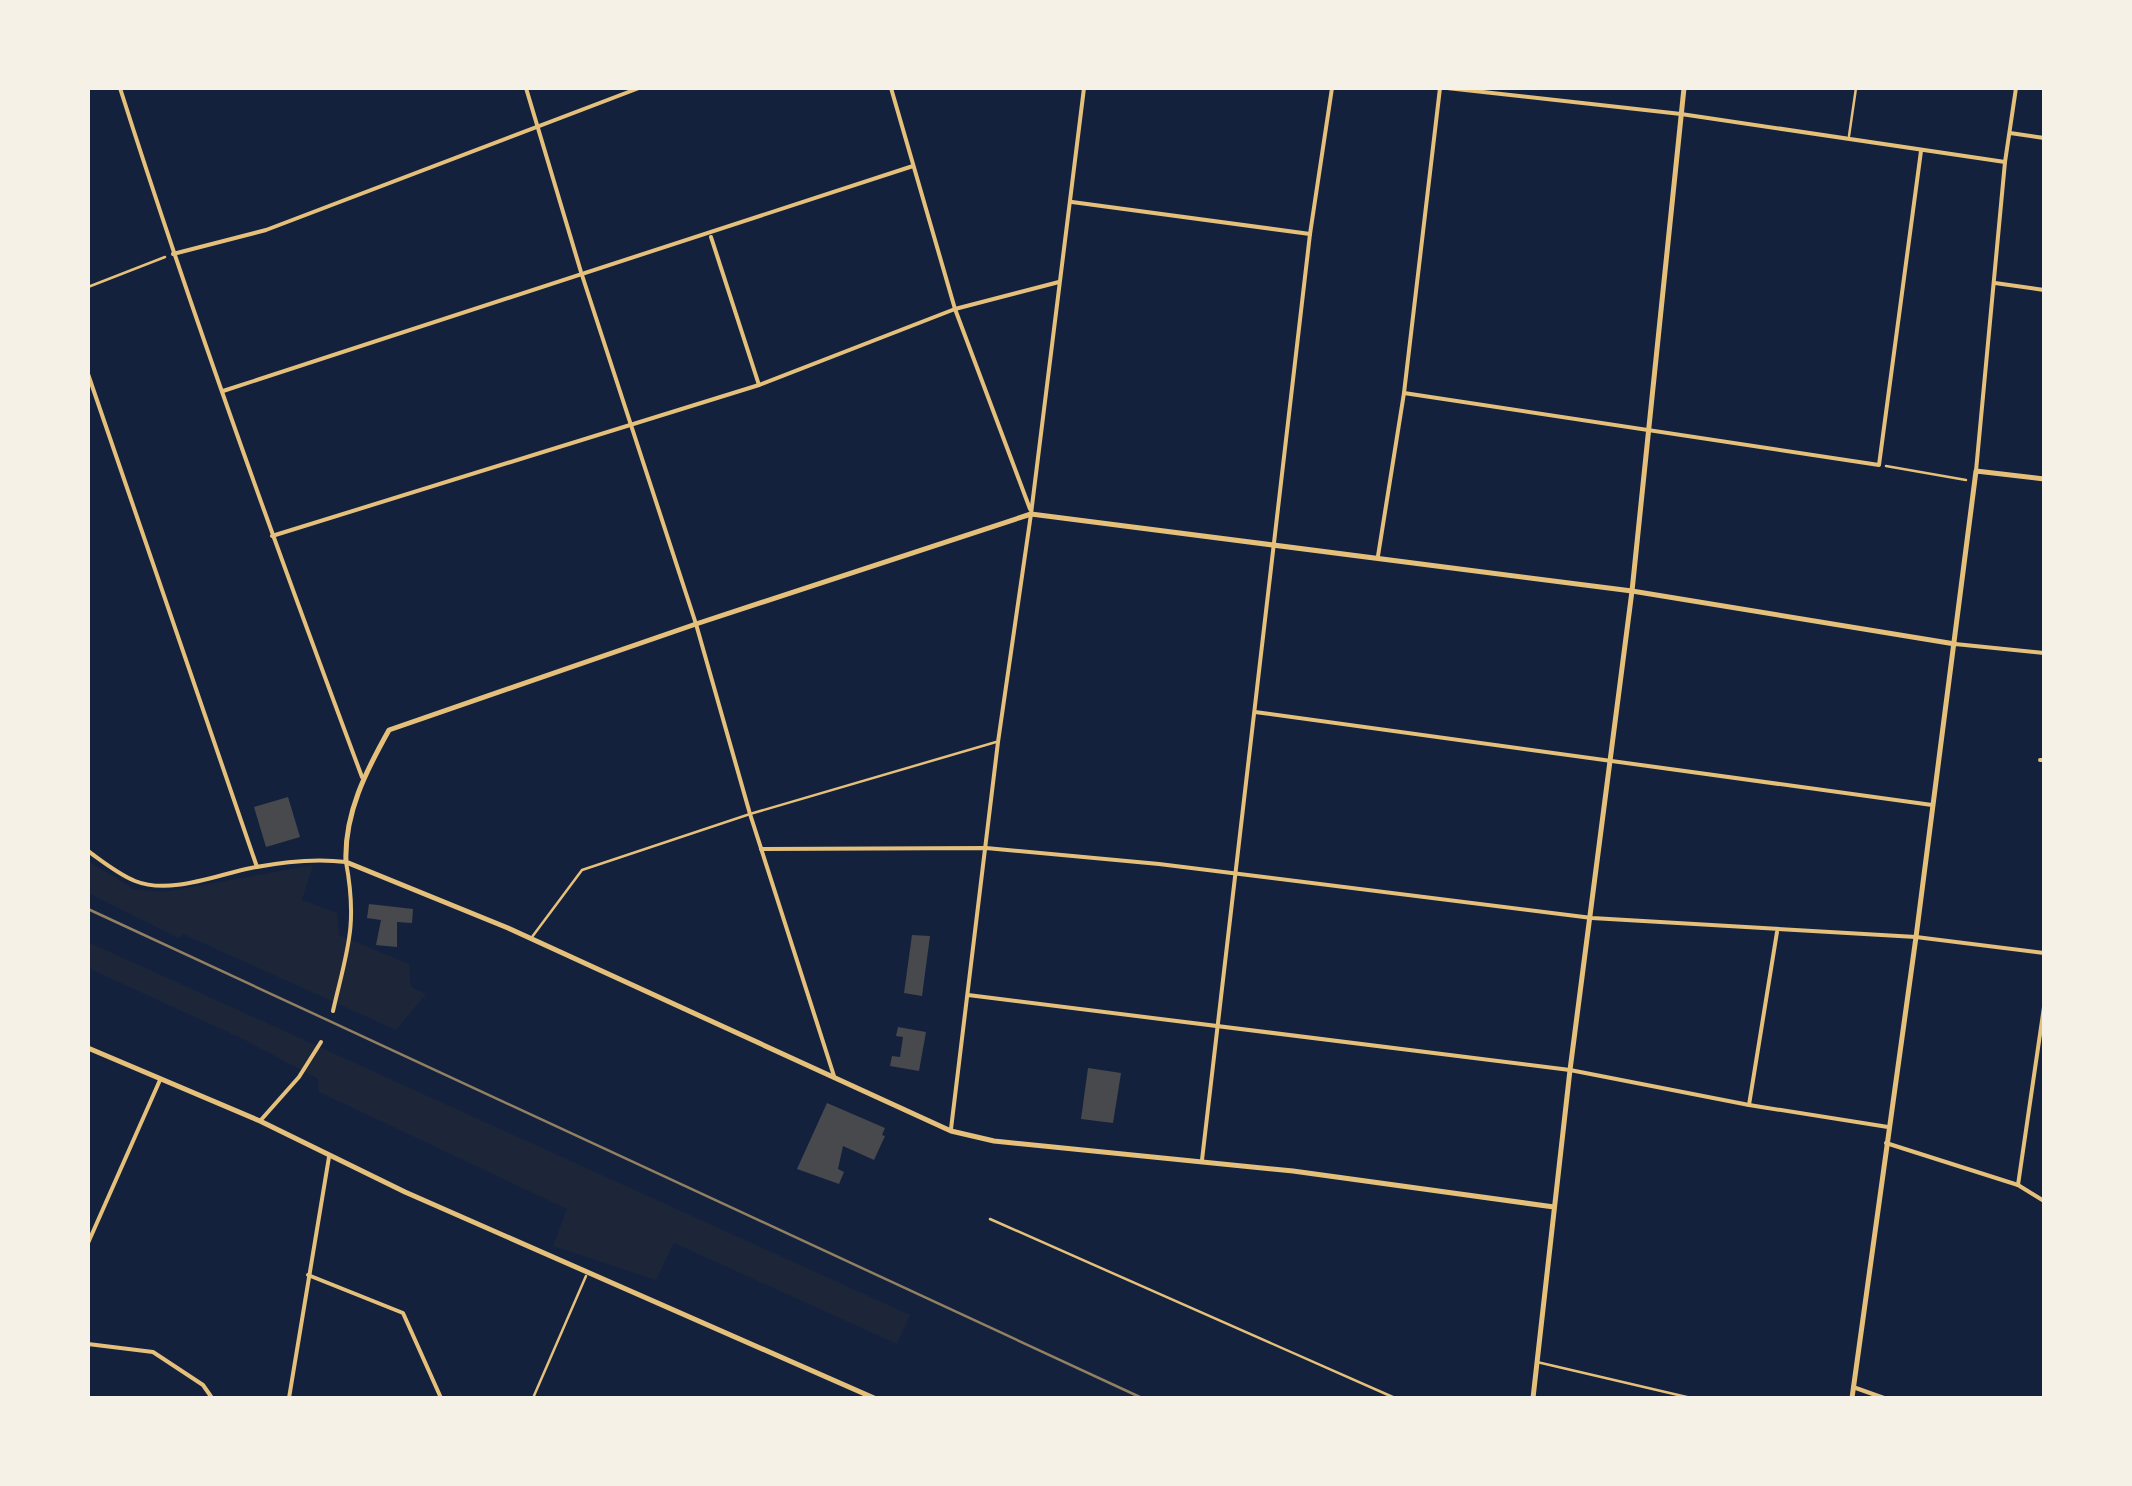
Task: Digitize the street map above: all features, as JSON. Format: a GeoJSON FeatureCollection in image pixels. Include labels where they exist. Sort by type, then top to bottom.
{"type":"FeatureCollection","features":[{"type":"Feature","properties":{"kind":"street"},"geometry":{"type":"LineString","coordinates":[[120,88],[173,254],[272,536],[362,777]]}},
{"type":"Feature","properties":{"kind":"street"},"geometry":{"type":"LineString","coordinates":[[526,88],[835,1080]]}},
{"type":"Feature","properties":{"kind":"street"},"geometry":{"type":"LineString","coordinates":[[173,254],[266,230],[638,88]]}},
{"type":"Feature","properties":{"kind":"street"},"geometry":{"type":"LineString","coordinates":[[890,88],[954,309],[1031,514]]}},
{"type":"Feature","properties":{"kind":"street"},"geometry":{"type":"LineString","coordinates":[[951,1131],[1084,88]]}},
{"type":"Feature","properties":{"kind":"street"},"geometry":{"type":"LineString","coordinates":[[1202,1162],[1310,234],[1332,88]]}},
{"type":"Feature","properties":{"kind":"street"},"geometry":{"type":"LineString","coordinates":[[1378,556],[1404,394],[1440,88]]}},
{"type":"Feature","properties":{"kind":"street"},"geometry":{"type":"LineString","coordinates":[[1447,88],[1681,114],[2005,162]]}},
{"type":"Feature","properties":{"kind":"street"},"geometry":{"type":"LineString","coordinates":[[1533,1398],[1570,1070],[1632,591],[1684,88]]}},
{"type":"Feature","properties":{"kind":"street"},"geometry":{"type":"LineString","coordinates":[[1852,1398],[1955,644],[2016,88]]}},
{"type":"Feature","properties":{"kind":"street"},"geometry":{"type":"LineString","coordinates":[[2010,133],[2044,138]]}},
{"type":"Feature","properties":{"kind":"street"},"geometry":{"type":"LineString","coordinates":[[1404,394],[1879,465],[1921,150]]}},
{"type":"Feature","properties":{"kind":"street"},"geometry":{"type":"LineString","coordinates":[[223,392],[912,166]]}},
{"type":"Feature","properties":{"kind":"street"},"geometry":{"type":"LineString","coordinates":[[1070,202],[1310,234]]}},
{"type":"Feature","properties":{"kind":"street"},"geometry":{"type":"LineString","coordinates":[[710,235],[758,385]]}},
{"type":"Feature","properties":{"kind":"street"},"geometry":{"type":"LineString","coordinates":[[272,536],[758,385],[954,309],[1060,282]]}},
{"type":"Feature","properties":{"kind":"street"},"geometry":{"type":"LineString","coordinates":[[1994,283],[2044,290]]}},
{"type":"Feature","properties":{"kind":"street"},"geometry":{"type":"LineString","coordinates":[[88,374],[257,866]]}},
{"type":"Feature","properties":{"kind":"street"},"geometry":{"type":"LineString","coordinates":[[1976,471],[2044,478]]}},
{"type":"Feature","properties":{"kind":"street"},"geometry":{"type":"LineString","coordinates":[[334,1011],[352,936],[352,896],[345,844],[362,777],[389,730],[1031,514],[1378,556],[1632,591],[1955,644],[2044,653]]}},
{"type":"Feature","properties":{"kind":"street"},"geometry":{"type":"LineString","coordinates":[[1255,712],[1932,804]]}},
{"type":"Feature","properties":{"kind":"street"},"geometry":{"type":"LineString","coordinates":[[761,849],[986,848],[1236,873],[1592,918],[1916,938],[2044,952]]}},
{"type":"Feature","properties":{"kind":"street"},"geometry":{"type":"LineString","coordinates":[[88,852],[136,882],[160,884],[186,883],[257,866],[322,859],[346,862],[531,938],[951,1131],[998,1141],[1202,1162],[1554,1207]]}},
{"type":"Feature","properties":{"kind":"street"},"geometry":{"type":"LineString","coordinates":[[1749,1105],[1777,932]]}},
{"type":"Feature","properties":{"kind":"street"},"geometry":{"type":"LineString","coordinates":[[968,995],[1570,1070],[1888,1127]]}},
{"type":"Feature","properties":{"kind":"street"},"geometry":{"type":"LineString","coordinates":[[2018,1185],[2044,1007]]}},
{"type":"Feature","properties":{"kind":"street"},"geometry":{"type":"LineString","coordinates":[[260,1121],[299,1077],[321,1042]]}},
{"type":"Feature","properties":{"kind":"street"},"geometry":{"type":"LineString","coordinates":[[88,1048],[260,1121],[329,1157],[874,1398]]}},
{"type":"Feature","properties":{"kind":"street"},"geometry":{"type":"LineString","coordinates":[[88,1243],[160,1080]]}},
{"type":"Feature","properties":{"kind":"street"},"geometry":{"type":"LineString","coordinates":[[1886,1143],[2018,1185],[2044,1201]]}},
{"type":"Feature","properties":{"kind":"street"},"geometry":{"type":"LineString","coordinates":[[289,1398],[329,1157]]}},
{"type":"Feature","properties":{"kind":"street"},"geometry":{"type":"LineString","coordinates":[[307,1275],[403,1314],[440,1398]]}},
{"type":"Feature","properties":{"kind":"street"},"geometry":{"type":"LineString","coordinates":[[88,1344],[154,1352],[203,1385],[212,1398]]}},
{"type":"Feature","properties":{"kind":"street"},"geometry":{"type":"LineString","coordinates":[[1853,1386],[1884,1398]]}},
{"type":"Feature","properties":{"kind":"lane"},"geometry":{"type":"LineString","coordinates":[[1849,138],[1856,88]]}},
{"type":"Feature","properties":{"kind":"lane"},"geometry":{"type":"LineString","coordinates":[[531,938],[582,870],[750,814],[998,742]]}},
{"type":"Feature","properties":{"kind":"lane"},"geometry":{"type":"LineString","coordinates":[[990,1218],[1395,1398]]}},
{"type":"Feature","properties":{"kind":"lane"},"geometry":{"type":"LineString","coordinates":[[533,1398],[587,1272]]}},
{"type":"Feature","properties":{"kind":"lane"},"geometry":{"type":"LineString","coordinates":[[1538,1362],[1691,1398]]}},
{"type":"Feature","properties":{"kind":"path"},"geometry":{"type":"LineString","coordinates":[[88,287],[173,254]]}},
{"type":"Feature","properties":{"kind":"path"},"geometry":{"type":"LineString","coordinates":[[1879,465],[1975,481]]}},
{"type":"Feature","properties":{"kind":"shaded area"},"geometry":{"type":"Polygon","coordinates":[[[88,861],[134,889],[165,892],[313,865],[302,900],[337,913],[339,935],[409,964],[411,987],[426,994],[396,1030],[183,934],[179,938],[88,893],[88,861]]]}},
{"type":"Feature","properties":{"kind":"shaded area"},"geometry":{"type":"Polygon","coordinates":[[[88,942],[910,1315],[897,1344],[674,1243],[656,1280],[553,1246],[567,1209],[319,1092],[318,1079],[243,1039],[88,968],[88,942]]]}},
{"type":"Feature","properties":{"kind":"building"},"geometry":{"type":"Polygon","coordinates":[[[288,797],[300,837],[266,847],[254,807],[288,797]]]}},
{"type":"Feature","properties":{"kind":"building"},"geometry":{"type":"Polygon","coordinates":[[[369,904],[413,909],[412,923],[397,922],[397,947],[376,945],[381,920],[367,918],[369,904]]]}},
{"type":"Feature","properties":{"kind":"building"},"geometry":{"type":"Polygon","coordinates":[[[912,935],[930,936],[922,996],[904,993],[912,935]]]}},
{"type":"Feature","properties":{"kind":"building"},"geometry":{"type":"Polygon","coordinates":[[[898,1027],[926,1032],[919,1071],[890,1066],[892,1056],[900,1057],[903,1037],[896,1036],[898,1027]]]}},
{"type":"Feature","properties":{"kind":"building"},"geometry":{"type":"Polygon","coordinates":[[[1088,1068],[1121,1073],[1113,1123],[1081,1119],[1088,1068]]]}},
{"type":"Feature","properties":{"kind":"building"},"geometry":{"type":"Polygon","coordinates":[[[827,1103],[885,1128],[874,1160],[843,1146],[838,1169],[844,1172],[839,1184],[797,1169],[827,1103]]]}},
{"type":"Feature","properties":{"kind":"railway"},"geometry":{"type":"LineString","coordinates":[[88,909],[1142,1398]]}}]}
